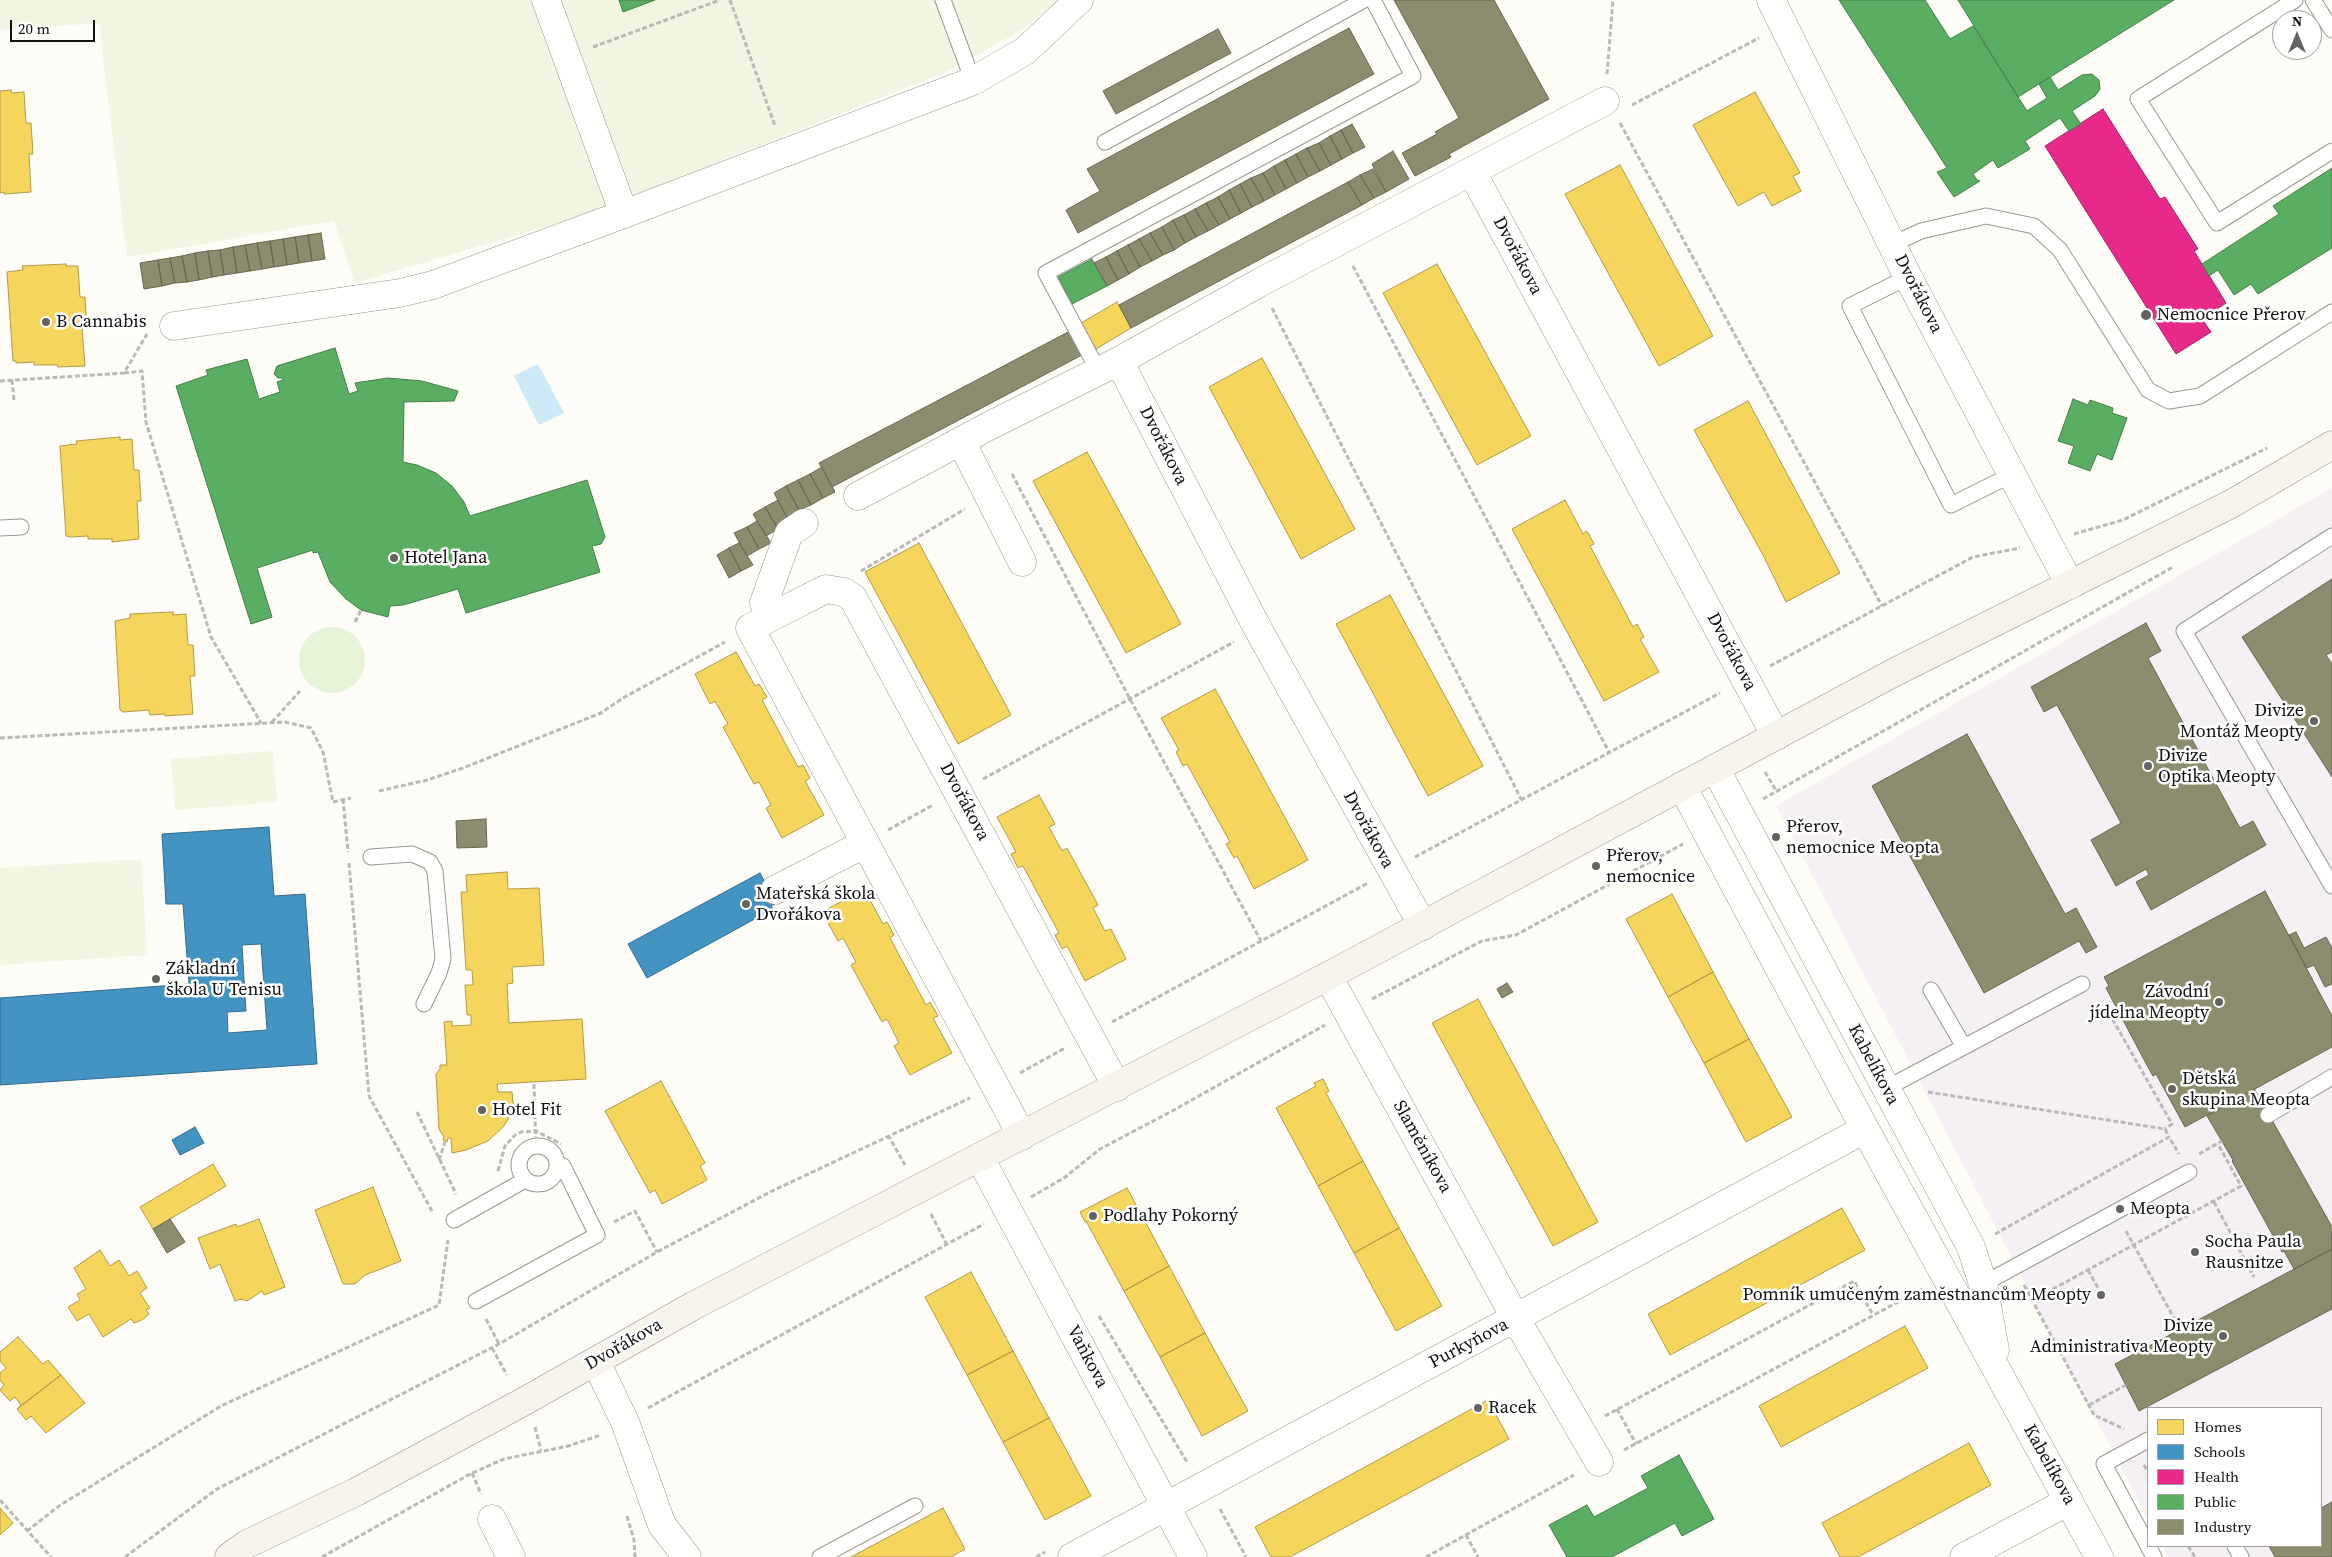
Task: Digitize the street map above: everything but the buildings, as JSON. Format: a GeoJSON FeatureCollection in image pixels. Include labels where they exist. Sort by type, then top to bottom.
{"type":"FeatureCollection","features":[{"type":"Feature","properties":{"kind":"main road","name":"Dvořákova"},"geometry":{"type":"LineString","coordinates":[[229,1557],[247,1544],[356,1492],[596,1362],[693,1306],[1328,976],[1893,673],[2231,504],[2332,445]]}},
{"type":"Feature","properties":{"kind":"street"},"geometry":{"type":"LineString","coordinates":[[546,0],[624,214]]}},
{"type":"Feature","properties":{"kind":"street"},"geometry":{"type":"LineString","coordinates":[[163,328],[418,289],[624,214],[972,80],[1025,51],[1079,0]]}},
{"type":"Feature","properties":{"kind":"street","name":"Dvořákova"},"geometry":{"type":"LineString","coordinates":[[1771,0],[1908,277],[2070,585]]}},
{"type":"Feature","properties":{"kind":"street"},"geometry":{"type":"LineString","coordinates":[[858,496],[961,441],[1109,367],[1259,283],[1472,172],[1610,108]]}},
{"type":"Feature","properties":{"kind":"street","name":"Dvořákova"},"geometry":{"type":"LineString","coordinates":[[1472,172],[1776,736]]}},
{"type":"Feature","properties":{"kind":"street","name":"Dvořákova"},"geometry":{"type":"LineString","coordinates":[[1109,367],[1258,630],[1422,926]]}},
{"type":"Feature","properties":{"kind":"street"},"geometry":{"type":"LineString","coordinates":[[961,441],[1022,562]]}},
{"type":"Feature","properties":{"kind":"street"},"geometry":{"type":"LineString","coordinates":[[804,523],[789,533],[764,603],[761,622],[864,844],[1022,1136]]}},
{"type":"Feature","properties":{"kind":"street"},"geometry":{"type":"LineString","coordinates":[[761,622],[826,589],[844,592]]}},
{"type":"Feature","properties":{"kind":"street","name":"Dvořákova"},"geometry":{"type":"LineString","coordinates":[[844,592],[853,598],[1117,1087]]}},
{"type":"Feature","properties":{"kind":"street","name":"Kabelíkova"},"geometry":{"type":"LineString","coordinates":[[1715,768],[1971,1247],[1983,1284],[1999,1374]]}},
{"type":"Feature","properties":{"kind":"street","name":"Kabelíkova"},"geometry":{"type":"LineString","coordinates":[[1682,786],[2099,1557]]}},
{"type":"Feature","properties":{"kind":"street"},"geometry":{"type":"LineString","coordinates":[[775,890],[864,844]]}},
{"type":"Feature","properties":{"kind":"street","name":"Slaměníkova"},"geometry":{"type":"LineString","coordinates":[[1328,976],[1516,1319],[1598,1462]]}},
{"type":"Feature","properties":{"kind":"street","name":"Purkyňova"},"geometry":{"type":"LineString","coordinates":[[1072,1557],[1165,1505],[1516,1319],[1866,1129]]}},
{"type":"Feature","properties":{"kind":"street","name":"Vaňkova"},"geometry":{"type":"LineString","coordinates":[[980,1158],[1193,1557]]}},
{"type":"Feature","properties":{"kind":"street"},"geometry":{"type":"LineString","coordinates":[[1958,1298],[1983,1284]]}},
{"type":"Feature","properties":{"kind":"street"},"geometry":{"type":"LineString","coordinates":[[596,1362],[625,1422],[662,1525],[687,1557]]}},
{"type":"Feature","properties":{"kind":"street"},"geometry":{"type":"LineString","coordinates":[[1964,1557],[2069,1501]]}},
{"type":"Feature","properties":{"kind":"street"},"geometry":{"type":"LineString","coordinates":[[492,1519],[512,1557]]}},
{"type":"Feature","properties":{"kind":"street"},"geometry":{"type":"LineString","coordinates":[[659,1557],[662,1525]]}},
{"type":"Feature","properties":{"kind":"lane"},"geometry":{"type":"LineString","coordinates":[[943,0],[972,80]]}},
{"type":"Feature","properties":{"kind":"lane"},"geometry":{"type":"LineString","coordinates":[[1105,142],[1364,0]]}},
{"type":"Feature","properties":{"kind":"lane"},"geometry":{"type":"LineString","coordinates":[[1109,367],[1046,273],[1413,76],[1373,0]]}},
{"type":"Feature","properties":{"kind":"lane"},"geometry":{"type":"LineString","coordinates":[[2313,0],[2332,30]]}},
{"type":"Feature","properties":{"kind":"lane"},"geometry":{"type":"LineString","coordinates":[[2289,1],[2138,99],[2217,223],[2332,151]]}},
{"type":"Feature","properties":{"kind":"lane"},"geometry":{"type":"LineString","coordinates":[[1893,244],[1921,231],[1986,216],[2034,226],[2060,250],[2148,390],[2168,401],[2200,396],[2332,312]]}},
{"type":"Feature","properties":{"kind":"lane"},"geometry":{"type":"LineString","coordinates":[[1908,277],[1850,306],[1951,505],[2011,476]]}},
{"type":"Feature","properties":{"kind":"lane"},"geometry":{"type":"LineString","coordinates":[[0,528],[22,527]]}},
{"type":"Feature","properties":{"kind":"lane"},"geometry":{"type":"LineString","coordinates":[[2332,536],[2184,631],[2332,886]]}},
{"type":"Feature","properties":{"kind":"lane"},"geometry":{"type":"LineString","coordinates":[[371,857],[412,854],[430,862],[435,871],[443,959],[439,973],[424,1004]]}},
{"type":"Feature","properties":{"kind":"lane"},"geometry":{"type":"LineString","coordinates":[[1885,1089],[2082,984]]}},
{"type":"Feature","properties":{"kind":"lane"},"geometry":{"type":"LineString","coordinates":[[1931,990],[1964,1047]]}},
{"type":"Feature","properties":{"kind":"lane"},"geometry":{"type":"LineString","coordinates":[[2268,1114],[2332,1077]]}},
{"type":"Feature","properties":{"kind":"lane"},"geometry":{"type":"LineString","coordinates":[[536,1138],[549,1149],[556,1160],[557,1166],[553,1178],[548,1182],[536,1184],[525,1180],[521,1176],[518,1162],[524,1151],[536,1138]]}},
{"type":"Feature","properties":{"kind":"lane"},"geometry":{"type":"LineString","coordinates":[[1983,1284],[2115,1212],[2188,1164]]}},
{"type":"Feature","properties":{"kind":"lane"},"geometry":{"type":"LineString","coordinates":[[476,1301],[597,1235],[563,1166],[557,1166]]}},
{"type":"Feature","properties":{"kind":"lane"},"geometry":{"type":"LineString","coordinates":[[454,1220],[525,1180]]}},
{"type":"Feature","properties":{"kind":"lane"},"geometry":{"type":"LineString","coordinates":[[2142,1444],[2104,1464],[2147,1544]]}},
{"type":"Feature","properties":{"kind":"lane"},"geometry":{"type":"LineString","coordinates":[[820,1557],[915,1506]]}},
{"type":"Feature","properties":{"kind":"path"},"geometry":{"type":"LineString","coordinates":[[587,49],[720,0]]}},
{"type":"Feature","properties":{"kind":"path"},"geometry":{"type":"LineString","coordinates":[[730,0],[785,152]]}},
{"type":"Feature","properties":{"kind":"path"},"geometry":{"type":"LineString","coordinates":[[1613,0],[1610,108],[1882,606]]}},
{"type":"Feature","properties":{"kind":"path"},"geometry":{"type":"LineString","coordinates":[[1610,108],[1758,39]]}},
{"type":"Feature","properties":{"kind":"path"},"geometry":{"type":"LineString","coordinates":[[1340,241],[1609,752]]}},
{"type":"Feature","properties":{"kind":"path"},"geometry":{"type":"LineString","coordinates":[[1259,283],[1521,800]]}},
{"type":"Feature","properties":{"kind":"path"},"geometry":{"type":"LineString","coordinates":[[124,373],[148,331],[163,328]]}},
{"type":"Feature","properties":{"kind":"path"},"geometry":{"type":"LineString","coordinates":[[0,381],[142,371],[146,422],[211,638],[260,723]]}},
{"type":"Feature","properties":{"kind":"path"},"geometry":{"type":"LineString","coordinates":[[12,380],[14,400]]}},
{"type":"Feature","properties":{"kind":"path"},"geometry":{"type":"LineString","coordinates":[[125,1557],[217,1489],[492,1348],[657,1252],[770,1192],[888,1135],[995,1087],[1390,870],[1973,557],[2048,542],[2123,520],[2271,446]]}},
{"type":"Feature","properties":{"kind":"path"},"geometry":{"type":"LineString","coordinates":[[1010,471],[1130,699],[1261,941]]}},
{"type":"Feature","properties":{"kind":"path"},"geometry":{"type":"LineString","coordinates":[[844,592],[855,575],[988,496]]}},
{"type":"Feature","properties":{"kind":"path"},"geometry":{"type":"LineString","coordinates":[[1758,802],[2180,563]]}},
{"type":"Feature","properties":{"kind":"path"},"geometry":{"type":"LineString","coordinates":[[354,622],[361,610]]}},
{"type":"Feature","properties":{"kind":"path"},"geometry":{"type":"LineString","coordinates":[[379,792],[427,780],[463,768],[601,713],[623,698],[761,622]]}},
{"type":"Feature","properties":{"kind":"path"},"geometry":{"type":"LineString","coordinates":[[864,844],[1258,630]]}},
{"type":"Feature","properties":{"kind":"path"},"geometry":{"type":"LineString","coordinates":[[272,722],[300,690]]}},
{"type":"Feature","properties":{"kind":"path"},"geometry":{"type":"LineString","coordinates":[[0,738],[285,722],[311,728],[323,752],[333,802],[351,798]]}},
{"type":"Feature","properties":{"kind":"path"},"geometry":{"type":"LineString","coordinates":[[1763,768],[1777,792]]}},
{"type":"Feature","properties":{"kind":"path"},"geometry":{"type":"LineString","coordinates":[[344,800],[369,1096],[434,1215]]}},
{"type":"Feature","properties":{"kind":"path"},"geometry":{"type":"LineString","coordinates":[[1368,1002],[1482,941],[1516,935],[1690,840]]}},
{"type":"Feature","properties":{"kind":"path"},"geometry":{"type":"LineString","coordinates":[[2105,1006],[2172,1124],[2164,1129]]}},
{"type":"Feature","properties":{"kind":"path"},"geometry":{"type":"LineString","coordinates":[[1028,1199],[1064,1178],[1100,1149],[1174,1110],[1329,1023]]}},
{"type":"Feature","properties":{"kind":"path"},"geometry":{"type":"LineString","coordinates":[[497,1174],[502,1154],[509,1140],[521,1132],[536,1138],[534,1084]]}},
{"type":"Feature","properties":{"kind":"path"},"geometry":{"type":"LineString","coordinates":[[417,1112],[456,1195],[464,1191]]}},
{"type":"Feature","properties":{"kind":"path"},"geometry":{"type":"LineString","coordinates":[[888,1135],[906,1167]]}},
{"type":"Feature","properties":{"kind":"path"},"geometry":{"type":"LineString","coordinates":[[2147,1467],[2142,1444],[2124,1429],[2094,1415],[2033,1300],[1993,1235],[2169,1137],[2188,1164],[2222,1141]]}},
{"type":"Feature","properties":{"kind":"path"},"geometry":{"type":"LineString","coordinates":[[439,1160],[445,1142]]}},
{"type":"Feature","properties":{"kind":"path"},"geometry":{"type":"LineString","coordinates":[[2033,1300],[2241,1186],[2218,1144]]}},
{"type":"Feature","properties":{"kind":"path"},"geometry":{"type":"LineString","coordinates":[[2214,1202],[2254,1276]]}},
{"type":"Feature","properties":{"kind":"path"},"geometry":{"type":"LineString","coordinates":[[929,1210],[946,1243]]}},
{"type":"Feature","properties":{"kind":"path"},"geometry":{"type":"LineString","coordinates":[[2115,1212],[2180,1329]]}},
{"type":"Feature","properties":{"kind":"path"},"geometry":{"type":"LineString","coordinates":[[645,1410],[946,1243],[990,1221]]}},
{"type":"Feature","properties":{"kind":"path"},"geometry":{"type":"LineString","coordinates":[[27,1531],[59,1506],[221,1406],[439,1305],[448,1240],[444,1232]]}},
{"type":"Feature","properties":{"kind":"path"},"geometry":{"type":"LineString","coordinates":[[2088,1270],[2098,1288]]}},
{"type":"Feature","properties":{"kind":"path"},"geometry":{"type":"LineString","coordinates":[[1603,1417],[1854,1281],[1873,1315]]}},
{"type":"Feature","properties":{"kind":"path"},"geometry":{"type":"LineString","coordinates":[[1426,1557],[1598,1462],[1636,1444],[1924,1288]]}},
{"type":"Feature","properties":{"kind":"path"},"geometry":{"type":"LineString","coordinates":[[476,1301],[499,1344]]}},
{"type":"Feature","properties":{"kind":"path"},"geometry":{"type":"LineString","coordinates":[[1095,1309],[1188,1463]]}},
{"type":"Feature","properties":{"kind":"path"},"geometry":{"type":"LineString","coordinates":[[492,1348],[507,1375]]}},
{"type":"Feature","properties":{"kind":"path"},"geometry":{"type":"LineString","coordinates":[[2089,1405],[2126,1386]]}},
{"type":"Feature","properties":{"kind":"path"},"geometry":{"type":"LineString","coordinates":[[1617,1409],[1636,1444]]}},
{"type":"Feature","properties":{"kind":"path"},"geometry":{"type":"LineString","coordinates":[[532,1418],[541,1450]]}},
{"type":"Feature","properties":{"kind":"path"},"geometry":{"type":"LineString","coordinates":[[322,1557],[472,1473],[504,1459],[568,1446],[603,1434]]}},
{"type":"Feature","properties":{"kind":"path"},"geometry":{"type":"LineString","coordinates":[[0,1500],[51,1557]]}},
{"type":"Feature","properties":{"kind":"path"},"geometry":{"type":"LineString","coordinates":[[1217,1504],[1246,1557]]}},
{"type":"Feature","properties":{"kind":"path"},"geometry":{"type":"LineString","coordinates":[[1466,1535],[1478,1557]]}},
{"type":"Feature","properties":{"kind":"shaded area"},"geometry":{"type":"Polygon","coordinates":[[[2332,488],[2332,1557],[2168,1557],[2163,1547],[2322,1547],[2322,1407],[2147,1407],[2147,1517],[1776,806],[2332,488]]]}},
{"type":"Feature","properties":{"kind":"green space"},"geometry":{"type":"Polygon","coordinates":[[[0,0],[1059,0],[1022,30],[950,70],[588,214],[355,283],[334,221],[127,257],[99,23],[0,30],[0,0]]]}},
{"type":"Feature","properties":{"kind":"green space"},"geometry":{"type":"Polygon","coordinates":[[[326,627],[338,627],[350,632],[360,642],[365,654],[363,673],[350,688],[338,693],[326,693],[314,688],[304,678],[299,666],[299,654],[304,642],[314,632],[326,627]]]}},
{"type":"Feature","properties":{"kind":"green space"},"geometry":{"type":"Polygon","coordinates":[[[273,751],[277,802],[175,810],[171,759],[273,751]]]}},
{"type":"Feature","properties":{"kind":"green space"},"geometry":{"type":"Polygon","coordinates":[[[141,859],[147,955],[0,965],[0,868],[141,859]]]}},
{"type":"Feature","properties":{"kind":"water"},"geometry":{"type":"Polygon","coordinates":[[[538,364],[564,413],[539,425],[514,376],[538,364]]]}},
{"type":"Feature","properties":{"kind":"place","name":"Nemocnice Přerov"},"geometry":{"type":"Point","coordinates":[2146,315]}},
{"type":"Feature","properties":{"kind":"place","name":"B Cannabis"},"geometry":{"type":"Point","coordinates":[46,322]}},
{"type":"Feature","properties":{"kind":"place","name":"Hotel Jana"},"geometry":{"type":"Point","coordinates":[394,558]}},
{"type":"Feature","properties":{"kind":"place","name":"Divize Montáž Meopty"},"geometry":{"type":"Point","coordinates":[2314,721]}},
{"type":"Feature","properties":{"kind":"place","name":"Divize Optika Meopty"},"geometry":{"type":"Point","coordinates":[2148,766]}},
{"type":"Feature","properties":{"kind":"place","name":"Přerov, nemocnice Meopta"},"geometry":{"type":"Point","coordinates":[1776,837]}},
{"type":"Feature","properties":{"kind":"place","name":"Přerov, nemocnice"},"geometry":{"type":"Point","coordinates":[1596,866]}},
{"type":"Feature","properties":{"kind":"place","name":"Mateřská škola Dvořákova"},"geometry":{"type":"Point","coordinates":[746,904]}},
{"type":"Feature","properties":{"kind":"place","name":"Základní škola U Tenisu"},"geometry":{"type":"Point","coordinates":[156,979]}},
{"type":"Feature","properties":{"kind":"place","name":"Závodní jídelna Meopty"},"geometry":{"type":"Point","coordinates":[2219,1002]}},
{"type":"Feature","properties":{"kind":"place","name":"Dětská skupina Meopta"},"geometry":{"type":"Point","coordinates":[2172,1089]}},
{"type":"Feature","properties":{"kind":"place","name":"Hotel Fit"},"geometry":{"type":"Point","coordinates":[482,1110]}},
{"type":"Feature","properties":{"kind":"place","name":"Meopta"},"geometry":{"type":"Point","coordinates":[2120,1209]}},
{"type":"Feature","properties":{"kind":"place","name":"Podlahy Pokorný"},"geometry":{"type":"Point","coordinates":[1093,1216]}},
{"type":"Feature","properties":{"kind":"place","name":"Socha Paula Rausnitze"},"geometry":{"type":"Point","coordinates":[2195,1252]}},
{"type":"Feature","properties":{"kind":"place","name":"Pomník umučeným zaměstnancům Meopty"},"geometry":{"type":"Point","coordinates":[2101,1295]}},
{"type":"Feature","properties":{"kind":"place","name":"Divize Administrativa Meopty"},"geometry":{"type":"Point","coordinates":[2223,1336]}},
{"type":"Feature","properties":{"kind":"place","name":"Racek"},"geometry":{"type":"Point","coordinates":[1478,1408]}}]}
